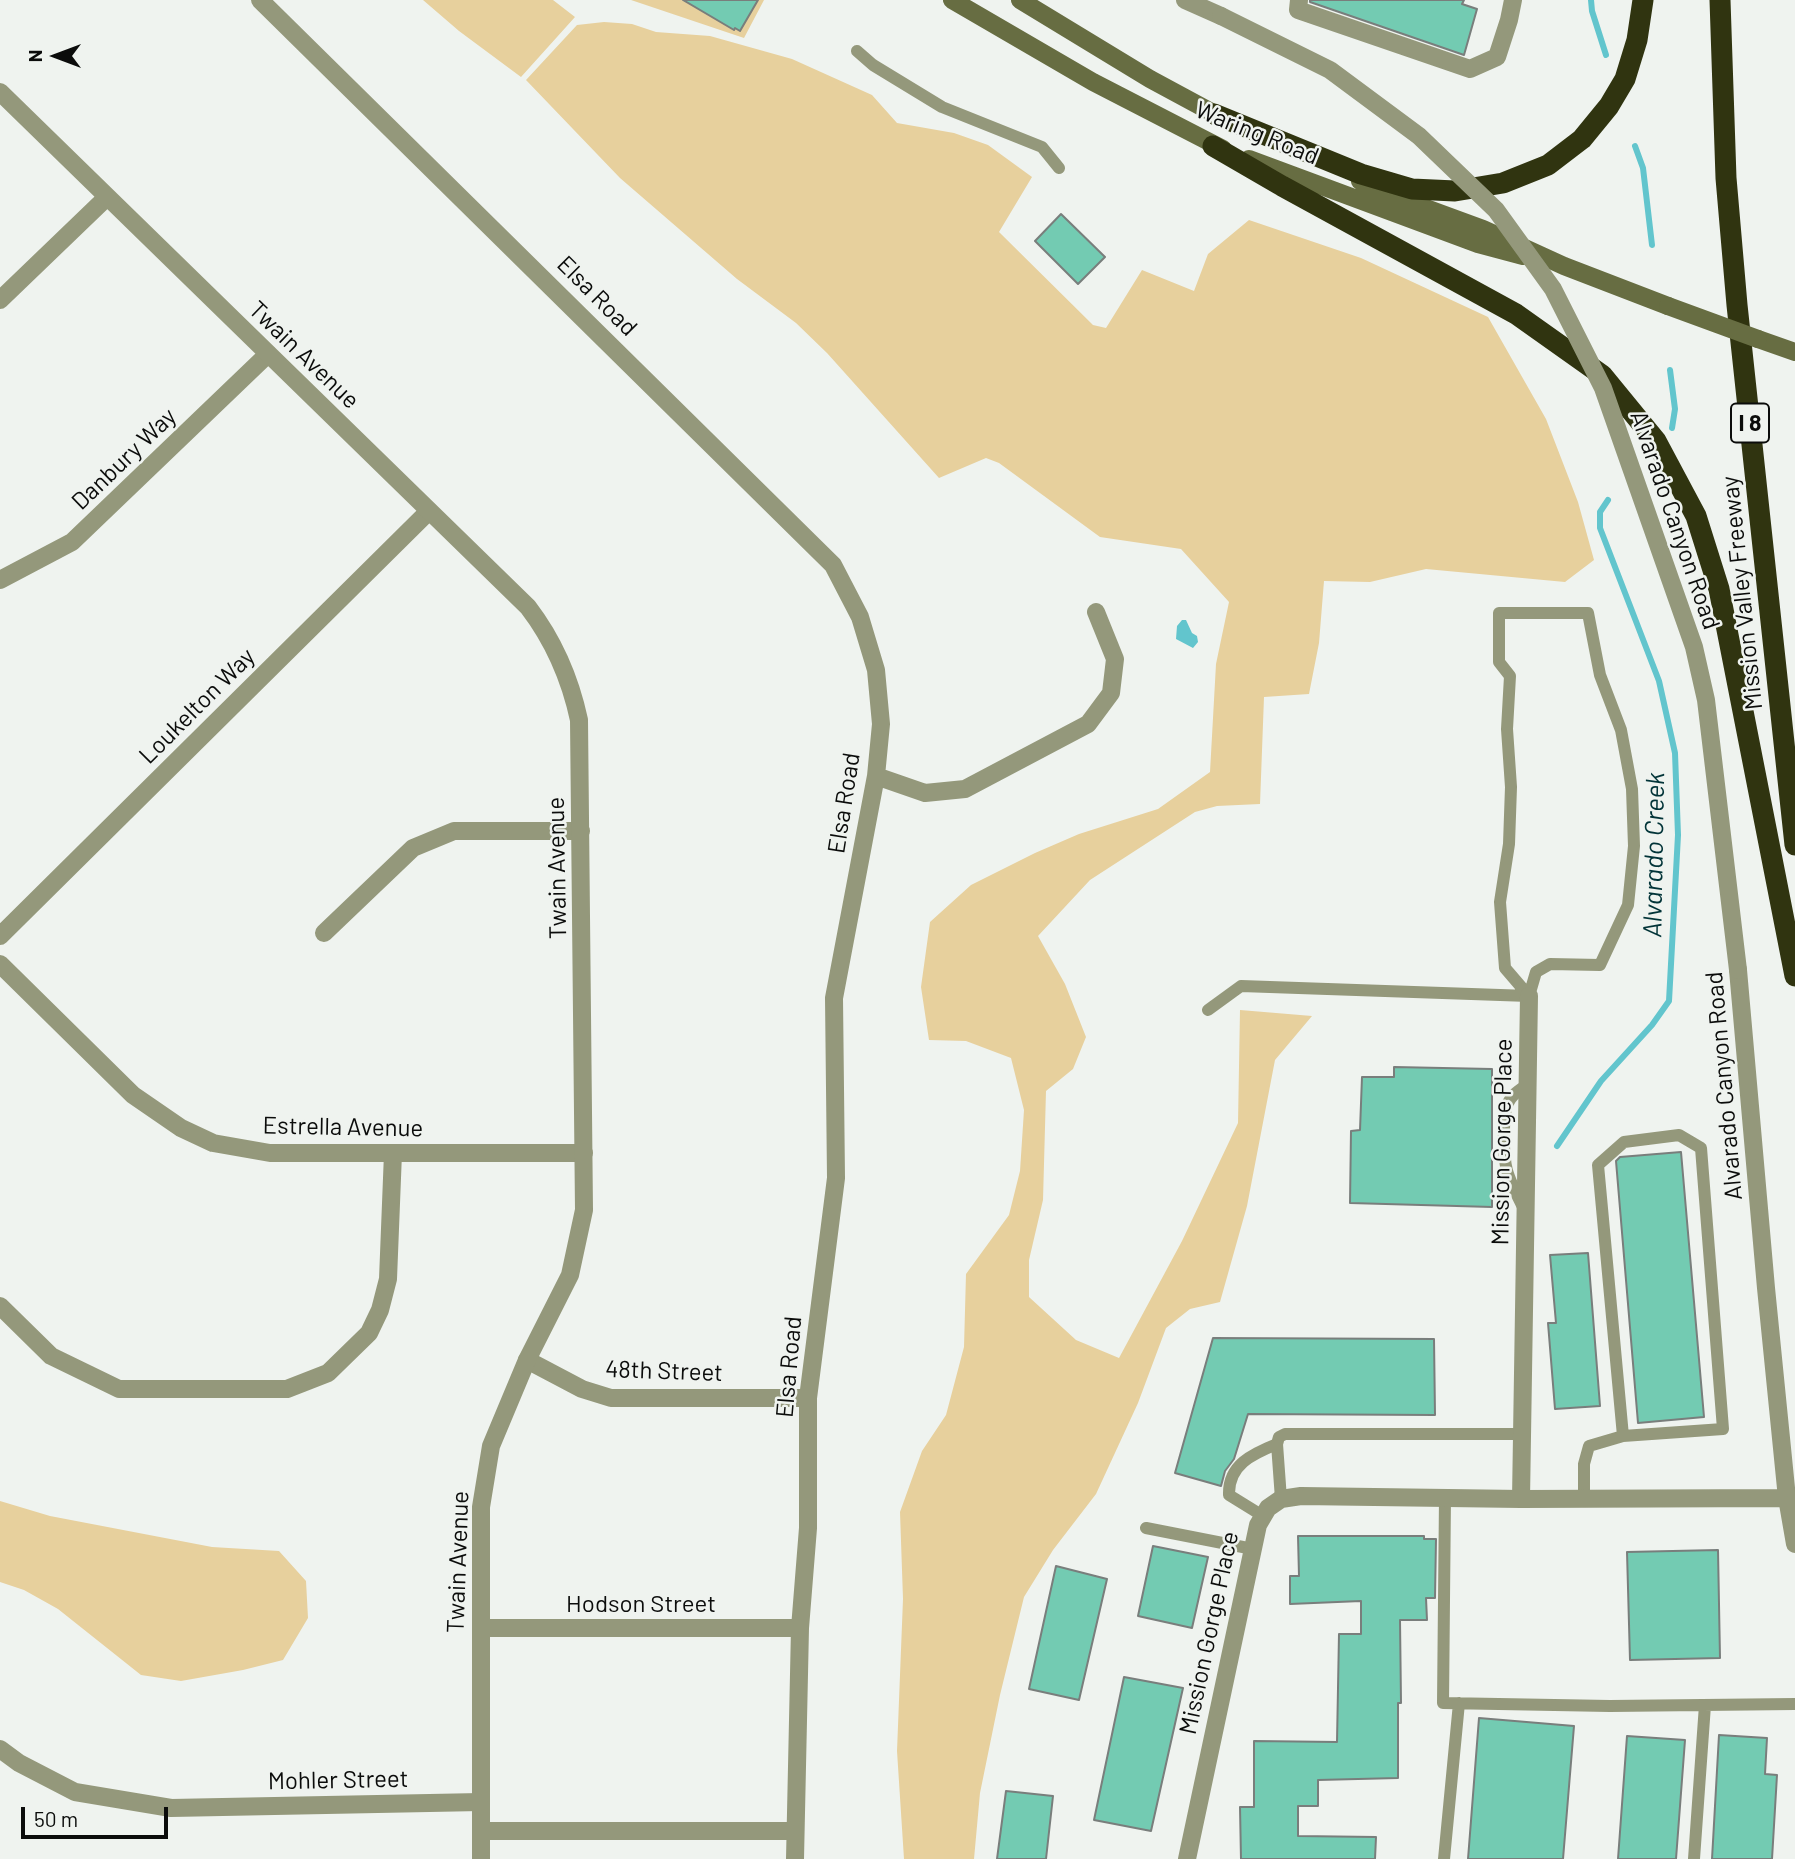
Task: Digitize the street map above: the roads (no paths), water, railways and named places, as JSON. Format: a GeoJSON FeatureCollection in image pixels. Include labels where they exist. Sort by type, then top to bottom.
{"type":"FeatureCollection","features":[{"type":"Feature","properties":{"kind":"highway"},"geometry":{"type":"LineString","coordinates":[[1214,114],[1361,174],[1412,189],[1455,191],[1503,183],[1548,165],[1582,139],[1609,106],[1625,79],[1637,40],[1643,0]]}},
{"type":"Feature","properties":{"kind":"highway","name":"Mission Valley Freeway"},"geometry":{"type":"LineString","coordinates":[[1720,0],[1726,178],[1735,280],[1795,845]]}},
{"type":"Feature","properties":{"kind":"highway"},"geometry":{"type":"LineString","coordinates":[[1213,146],[1516,314],[1602,375],[1656,441],[1696,516],[1719,589],[1795,976]]}},
{"type":"Feature","properties":{"kind":"main road","name":"Waring Road"},"geometry":{"type":"LineString","coordinates":[[952,0],[1093,82],[1213,146],[1478,244],[1564,266]]}},
{"type":"Feature","properties":{"kind":"main road","name":"Waring Road"},"geometry":{"type":"LineString","coordinates":[[1020,0],[1150,79],[1259,136],[1393,196],[1483,229],[1564,266],[1795,352]]}},
{"type":"Feature","properties":{"kind":"street","name":"Elsa Road"},"geometry":{"type":"LineString","coordinates":[[260,0],[833,565],[860,617],[876,670],[881,724],[876,776],[834,998],[836,1178],[808,1398],[808,1528],[800,1628],[795,1859]]}},
{"type":"Feature","properties":{"kind":"street","name":"Alvarado Canyon Road"},"geometry":{"type":"LineString","coordinates":[[1185,0],[1330,70],[1419,136],[1496,210],[1553,289],[1603,388],[1694,647],[1706,700],[1738,970],[1766,1288],[1787,1498],[1795,1544]]}},
{"type":"Feature","properties":{"kind":"street"},"geometry":{"type":"LineString","coordinates":[[1299,5],[1470,69],[1496,57],[1510,20],[1513,0]]}},
{"type":"Feature","properties":{"kind":"street","name":"Twain Avenue"},"geometry":{"type":"LineString","coordinates":[[0,92],[528,607],[547,632],[573,688],[579,720],[584,1210],[570,1275],[527,1360],[491,1446],[481,1507],[481,1859]]}},
{"type":"Feature","properties":{"kind":"street"},"geometry":{"type":"LineString","coordinates":[[0,300],[106,198]]}},
{"type":"Feature","properties":{"kind":"street","name":"Danbury Way"},"geometry":{"type":"LineString","coordinates":[[0,580],[72,542],[268,354]]}},
{"type":"Feature","properties":{"kind":"street","name":"Loukelton Way"},"geometry":{"type":"LineString","coordinates":[[0,936],[429,511]]}},
{"type":"Feature","properties":{"kind":"street"},"geometry":{"type":"LineString","coordinates":[[876,776],[925,793],[965,789],[1088,724],[1111,693],[1115,659],[1096,612]]}},
{"type":"Feature","properties":{"kind":"street"},"geometry":{"type":"LineString","coordinates":[[324,933],[413,848],[454,831],[581,831]]}},
{"type":"Feature","properties":{"kind":"street","name":"Estrella Avenue"},"geometry":{"type":"LineString","coordinates":[[0,964],[133,1095],[181,1128],[214,1143],[270,1153],[584,1153]]}},
{"type":"Feature","properties":{"kind":"street","name":"Mission Gorge Place"},"geometry":{"type":"LineString","coordinates":[[1521,1499],[1529,996]]}},
{"type":"Feature","properties":{"kind":"street"},"geometry":{"type":"LineString","coordinates":[[0,1306],[51,1356],[119,1390],[286,1390],[328,1373],[369,1333],[380,1310],[388,1279],[393,1153]]}},
{"type":"Feature","properties":{"kind":"street","name":"48th Street"},"geometry":{"type":"LineString","coordinates":[[527,1360],[582,1390],[611,1398],[808,1398]]}},
{"type":"Feature","properties":{"kind":"street"},"geometry":{"type":"LineString","coordinates":[[1281,1499],[1325,1495],[1521,1499],[1787,1498]]}},
{"type":"Feature","properties":{"kind":"street","name":"Mission Gorge Place"},"geometry":{"type":"LineString","coordinates":[[1187,1859],[1258,1525],[1268,1508],[1281,1499]]}},
{"type":"Feature","properties":{"kind":"street","name":"Hodson Street"},"geometry":{"type":"LineString","coordinates":[[481,1628],[800,1628]]}},
{"type":"Feature","properties":{"kind":"street","name":"Mohler Street"},"geometry":{"type":"LineString","coordinates":[[0,1749],[19,1763],[75,1792],[171,1808],[481,1802]]}},
{"type":"Feature","properties":{"kind":"street"},"geometry":{"type":"LineString","coordinates":[[481,1831],[795,1831]]}},
{"type":"Feature","properties":{"kind":"lane"},"geometry":{"type":"LineString","coordinates":[[857,51],[873,65],[942,107],[1042,147],[1059,168]]}},
{"type":"Feature","properties":{"kind":"lane"},"geometry":{"type":"LineString","coordinates":[[1499,612],[1588,613],[1600,675],[1621,730],[1632,789],[1633,880],[1628,905],[1600,965],[1550,964],[1536,972],[1529,996],[1505,968],[1500,902],[1509,844],[1511,787],[1507,729],[1510,676],[1499,662],[1499,612]]}},
{"type":"Feature","properties":{"kind":"lane"},"geometry":{"type":"LineString","coordinates":[[1208,1010],[1241,986],[1529,996]]}},
{"type":"Feature","properties":{"kind":"lane"},"geometry":{"type":"LineString","coordinates":[[1584,1499],[1584,1464],[1589,1446],[1623,1436],[1723,1429],[1701,1148],[1679,1135],[1624,1142],[1598,1165],[1623,1436]]}},
{"type":"Feature","properties":{"kind":"lane"},"geometry":{"type":"LineString","coordinates":[[1281,1499],[1277,1444],[1279,1437],[1286,1434],[1522,1434]]}},
{"type":"Feature","properties":{"kind":"lane"},"geometry":{"type":"LineString","coordinates":[[1263,1516],[1229,1495],[1231,1479],[1244,1460],[1277,1444]]}},
{"type":"Feature","properties":{"kind":"lane"},"geometry":{"type":"LineString","coordinates":[[1445,1497],[1443,1703],[1795,1704]]}},
{"type":"Feature","properties":{"kind":"lane"},"geometry":{"type":"LineString","coordinates":[[1146,1528],[1253,1549]]}},
{"type":"Feature","properties":{"kind":"lane"},"geometry":{"type":"LineString","coordinates":[[1444,1859],[1459,1703]]}},
{"type":"Feature","properties":{"kind":"lane"},"geometry":{"type":"LineString","coordinates":[[1694,1859],[1705,1705]]}},
{"type":"Feature","properties":{"kind":"water"},"geometry":{"type":"Polygon","coordinates":[[[1182,620],[1186,620],[1192,633],[1197,636],[1198,642],[1193,648],[1176,639],[1177,626],[1182,620]]]}},
{"type":"Feature","properties":{"kind":"waterway","name":"Alvarado Creek"},"geometry":{"type":"LineString","coordinates":[[1591,0],[1606,55]]}},
{"type":"Feature","properties":{"kind":"waterway","name":"Alvarado Creek"},"geometry":{"type":"LineString","coordinates":[[1635,146],[1643,168],[1652,245]]}},
{"type":"Feature","properties":{"kind":"waterway","name":"Alvarado Creek"},"geometry":{"type":"LineString","coordinates":[[1670,370],[1675,409],[1672,428]]}},
{"type":"Feature","properties":{"kind":"waterway","name":"Alvarado Creek"},"geometry":{"type":"LineString","coordinates":[[1557,1146],[1601,1081],[1652,1025],[1669,1001],[1678,835],[1675,753],[1659,681],[1600,528],[1600,512],[1608,500]]}}]}
